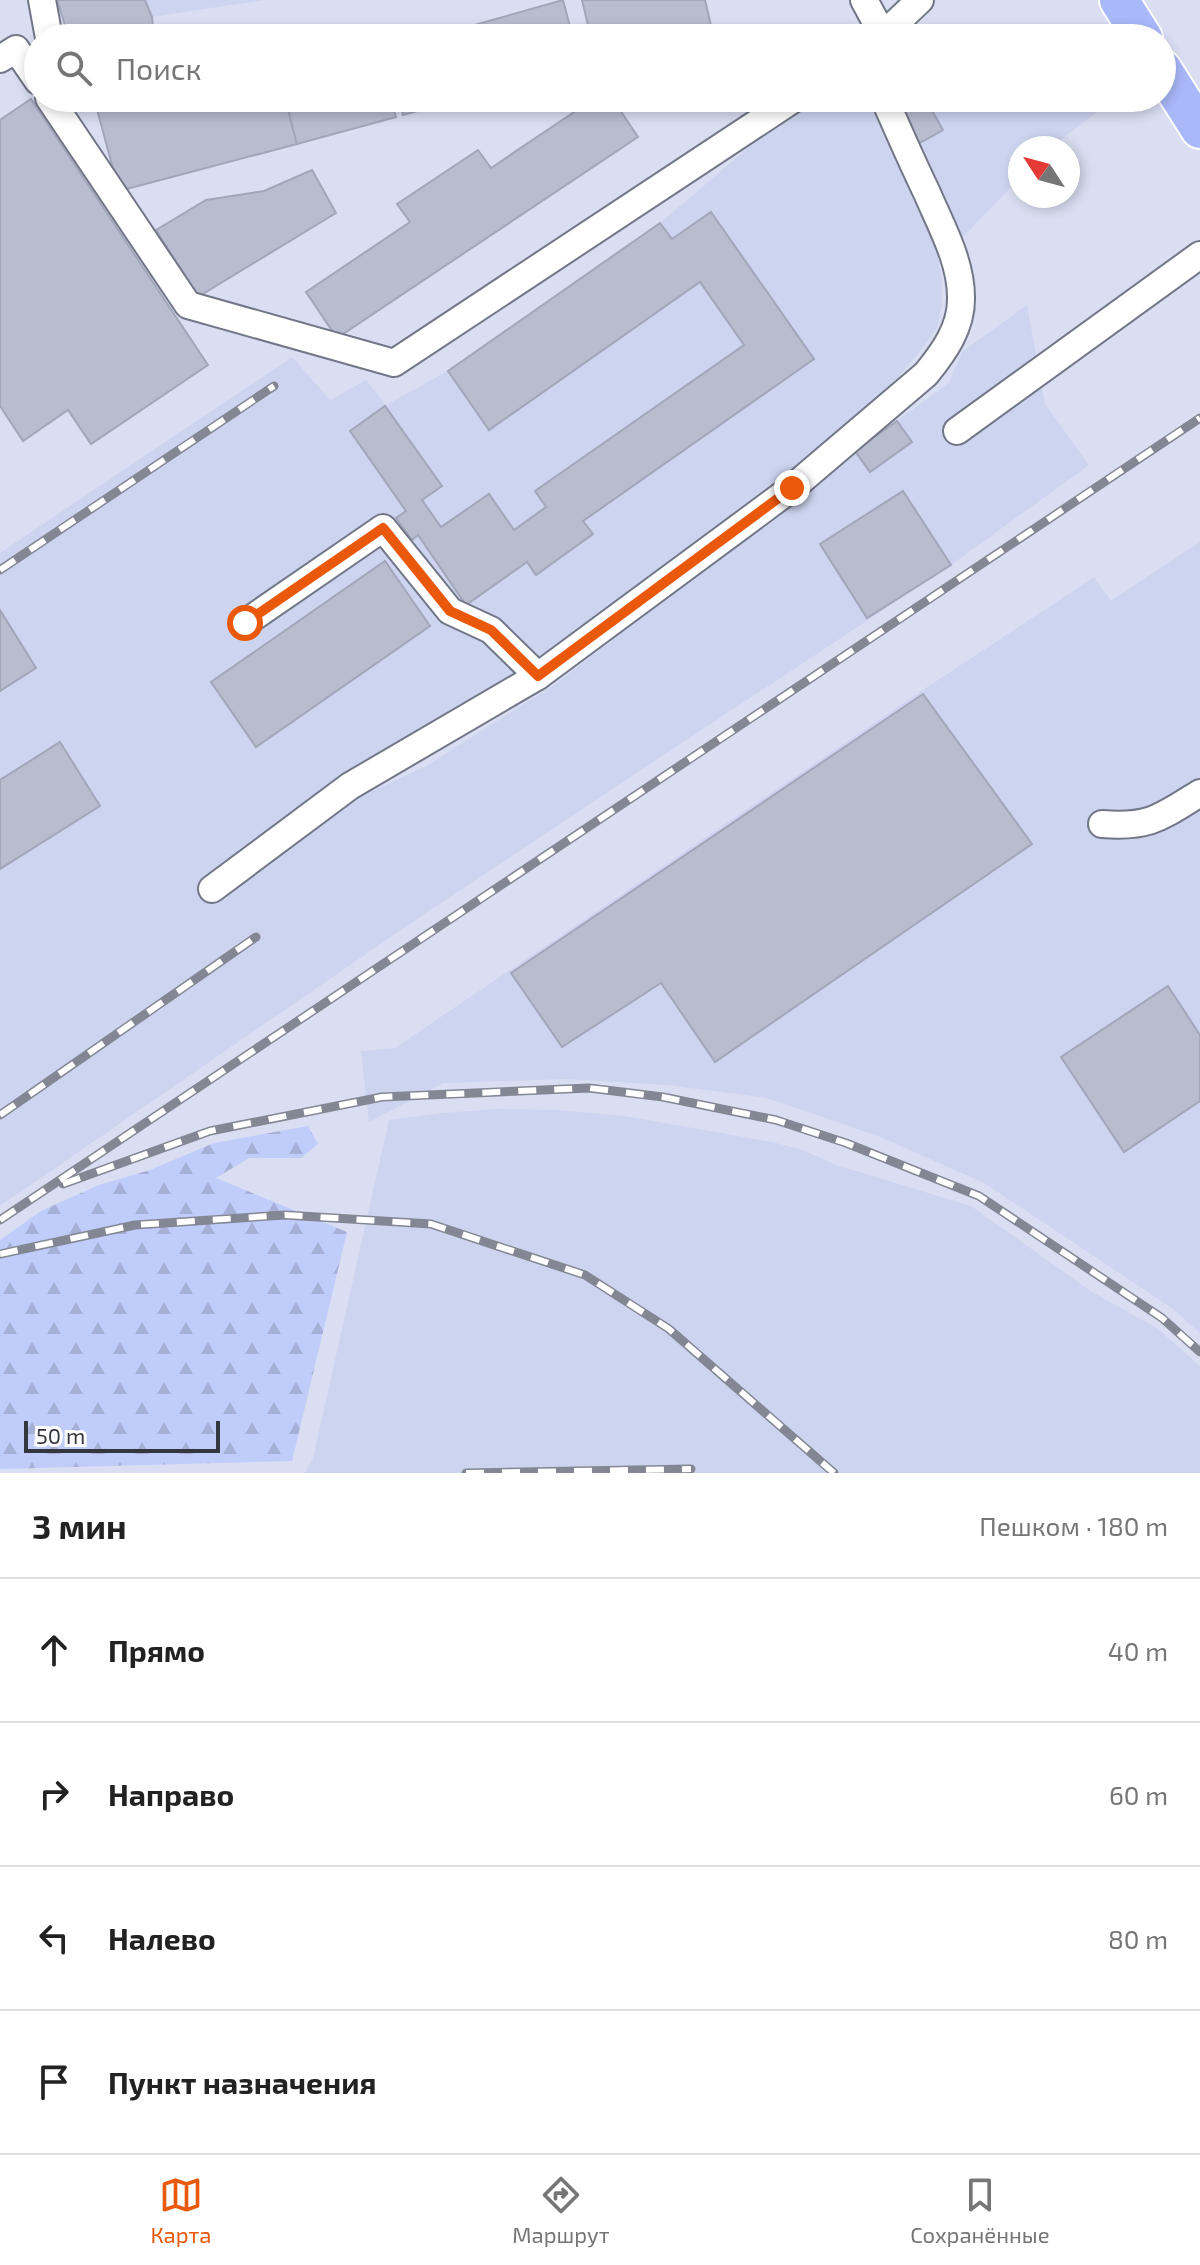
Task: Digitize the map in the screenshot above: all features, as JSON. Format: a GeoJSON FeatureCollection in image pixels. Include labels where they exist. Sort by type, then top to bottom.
{"type":"FeatureCollection","features":[{"type":"Feature","properties":{"kind":"highway"},"geometry":{"type":"LineString","coordinates":[[1119,0],[1134,24]]}},
{"type":"Feature","properties":{"kind":"highway"},"geometry":{"type":"LineString","coordinates":[[1176,91],[1200,129]]}},
{"type":"Feature","properties":{"kind":"lane"},"geometry":{"type":"LineString","coordinates":[[42,0],[46,24]]}},
{"type":"Feature","properties":{"kind":"lane"},"geometry":{"type":"LineString","coordinates":[[864,0],[876,24]]}},
{"type":"Feature","properties":{"kind":"lane"},"geometry":{"type":"LineString","coordinates":[[895,24],[920,0]]}},
{"type":"Feature","properties":{"kind":"lane"},"geometry":{"type":"LineString","coordinates":[[0,59],[16,49],[24,61]]}},
{"type":"Feature","properties":{"kind":"lane"},"geometry":{"type":"LineString","coordinates":[[62,112],[188,305],[394,363],[774,112]]}},
{"type":"Feature","properties":{"kind":"lane"},"geometry":{"type":"LineString","coordinates":[[212,889],[350,786],[538,676],[792,488],[926,374],[943,353],[958,321],[962,300],[959,277],[949,243],[890,112]]}},
{"type":"Feature","properties":{"kind":"lane"},"geometry":{"type":"LineString","coordinates":[[957,431],[1200,255]]}},
{"type":"Feature","properties":{"kind":"lane"},"geometry":{"type":"LineString","coordinates":[[245,623],[383,528],[450,611],[491,630],[538,676]]}},
{"type":"Feature","properties":{"kind":"lane"},"geometry":{"type":"LineString","coordinates":[[1102,824],[1146,824],[1200,793]]}},
{"type":"Feature","properties":{"kind":"shaded area"},"geometry":{"type":"Polygon","coordinates":[[[145,0],[264,0],[152,17],[145,0]]]}},
{"type":"Feature","properties":{"kind":"shaded area"},"geometry":{"type":"Polygon","coordinates":[[[800,112],[874,112],[937,253],[942,305],[937,328],[874,405],[497,693],[344,774],[358,798],[426,766],[554,685],[855,451],[949,383],[962,352],[1027,305],[1045,404],[1089,465],[951,565],[430,910],[0,1206],[0,553],[292,357],[330,400],[366,380],[386,405],[448,371],[660,223],[774,126],[800,112]]]}},
{"type":"Feature","properties":{"kind":"shaded area"},"geometry":{"type":"Polygon","coordinates":[[[900,112],[1097,112],[1066,136],[1008,136],[1008,190],[962,238],[900,112]]]}},
{"type":"Feature","properties":{"kind":"shaded area"},"geometry":{"type":"Polygon","coordinates":[[[1200,542],[1200,1333],[1173,1309],[984,1183],[878,1136],[767,1098],[667,1085],[567,1079],[443,1083],[369,1122],[361,1051],[395,1048],[1094,577],[1111,601],[1200,542]]]}},
{"type":"Feature","properties":{"kind":"shaded area"},"geometry":{"type":"Polygon","coordinates":[[[497,1109],[624,1116],[772,1142],[971,1206],[1089,1290],[1158,1329],[1200,1366],[1200,1473],[305,1473],[313,1458],[389,1120],[497,1109]]]}},
{"type":"Feature","properties":{"kind":"green space"},"geometry":{"type":"Polygon","coordinates":[[[308,1126],[318,1144],[301,1158],[249,1158],[216,1178],[347,1232],[292,1461],[0,1469],[0,1240],[41,1211],[99,1185],[150,1170],[214,1143],[308,1126]]]}},
{"type":"Feature","properties":{"kind":"building"},"geometry":{"type":"Polygon","coordinates":[[[57,0],[145,0],[153,24],[65,24],[57,0]]]}},
{"type":"Feature","properties":{"kind":"building"},"geometry":{"type":"Polygon","coordinates":[[[563,0],[569,24],[478,24],[563,0]]]}},
{"type":"Feature","properties":{"kind":"building"},"geometry":{"type":"Polygon","coordinates":[[[582,0],[705,0],[711,24],[588,24],[582,0]]]}},
{"type":"Feature","properties":{"kind":"building"},"geometry":{"type":"Polygon","coordinates":[[[24,104],[24,112],[40,112],[208,365],[91,444],[68,410],[23,441],[0,406],[0,120],[24,104]]]}},
{"type":"Feature","properties":{"kind":"building"},"geometry":{"type":"Polygon","coordinates":[[[98,112],[289,112],[297,144],[119,191],[98,112]]]}},
{"type":"Feature","properties":{"kind":"building"},"geometry":{"type":"Polygon","coordinates":[[[289,112],[394,112],[396,117],[297,144],[289,112]]]}},
{"type":"Feature","properties":{"kind":"building"},"geometry":{"type":"Polygon","coordinates":[[[574,112],[621,112],[638,137],[337,338],[306,292],[410,222],[397,204],[478,150],[491,168],[574,112]]]}},
{"type":"Feature","properties":{"kind":"building"},"geometry":{"type":"Polygon","coordinates":[[[901,112],[933,112],[943,130],[918,144],[901,112]]]}},
{"type":"Feature","properties":{"kind":"building"},"geometry":{"type":"Polygon","coordinates":[[[312,170],[336,213],[198,297],[156,230],[206,200],[264,191],[312,170]]]}},
{"type":"Feature","properties":{"kind":"building"},"geometry":{"type":"Polygon","coordinates":[[[711,212],[814,359],[583,521],[593,534],[536,575],[527,562],[466,605],[418,535],[412,540],[396,518],[406,511],[350,431],[385,406],[442,486],[422,500],[441,527],[489,494],[514,530],[546,507],[535,491],[744,345],[700,282],[489,430],[448,371],[660,223],[672,239],[711,212]]]}},
{"type":"Feature","properties":{"kind":"building"},"geometry":{"type":"Polygon","coordinates":[[[897,421],[912,442],[870,472],[855,451],[897,421]]]}},
{"type":"Feature","properties":{"kind":"building"},"geometry":{"type":"Polygon","coordinates":[[[903,491],[951,565],[867,618],[820,544],[903,491]]]}},
{"type":"Feature","properties":{"kind":"building"},"geometry":{"type":"Polygon","coordinates":[[[385,561],[430,626],[256,747],[211,682],[385,561]]]}},
{"type":"Feature","properties":{"kind":"building"},"geometry":{"type":"Polygon","coordinates":[[[0,610],[36,668],[0,691],[0,610]]]}},
{"type":"Feature","properties":{"kind":"building"},"geometry":{"type":"Polygon","coordinates":[[[923,694],[1032,844],[715,1062],[661,983],[562,1047],[511,973],[923,694]]]}},
{"type":"Feature","properties":{"kind":"building"},"geometry":{"type":"Polygon","coordinates":[[[60,742],[100,806],[0,869],[0,780],[60,742]]]}},
{"type":"Feature","properties":{"kind":"building"},"geometry":{"type":"Polygon","coordinates":[[[1168,986],[1200,1035],[1200,1101],[1124,1152],[1061,1057],[1168,986]]]}},
{"type":"Feature","properties":{"kind":"railway"},"geometry":{"type":"LineString","coordinates":[[0,570],[274,386]]}},
{"type":"Feature","properties":{"kind":"railway"},"geometry":{"type":"LineString","coordinates":[[0,1220],[1200,418]]}},
{"type":"Feature","properties":{"kind":"railway"},"geometry":{"type":"LineString","coordinates":[[0,1115],[256,937]]}},
{"type":"Feature","properties":{"kind":"railway"},"geometry":{"type":"LineString","coordinates":[[63,1184],[210,1131],[382,1097],[589,1088],[663,1097],[776,1120],[846,1143],[979,1196],[1162,1318],[1200,1352]]}},
{"type":"Feature","properties":{"kind":"railway"},"geometry":{"type":"LineString","coordinates":[[0,1254],[135,1225],[285,1215],[431,1224],[585,1275],[669,1329],[834,1473]]}},
{"type":"Feature","properties":{"kind":"railway"},"geometry":{"type":"LineString","coordinates":[[466,1473],[691,1469]]}},
{"type":"Feature","properties":{"kind":"route"},"geometry":{"type":"LineString","coordinates":[[245,623],[383,528],[450,611],[491,630],[538,676],[792,488]]}}]}
